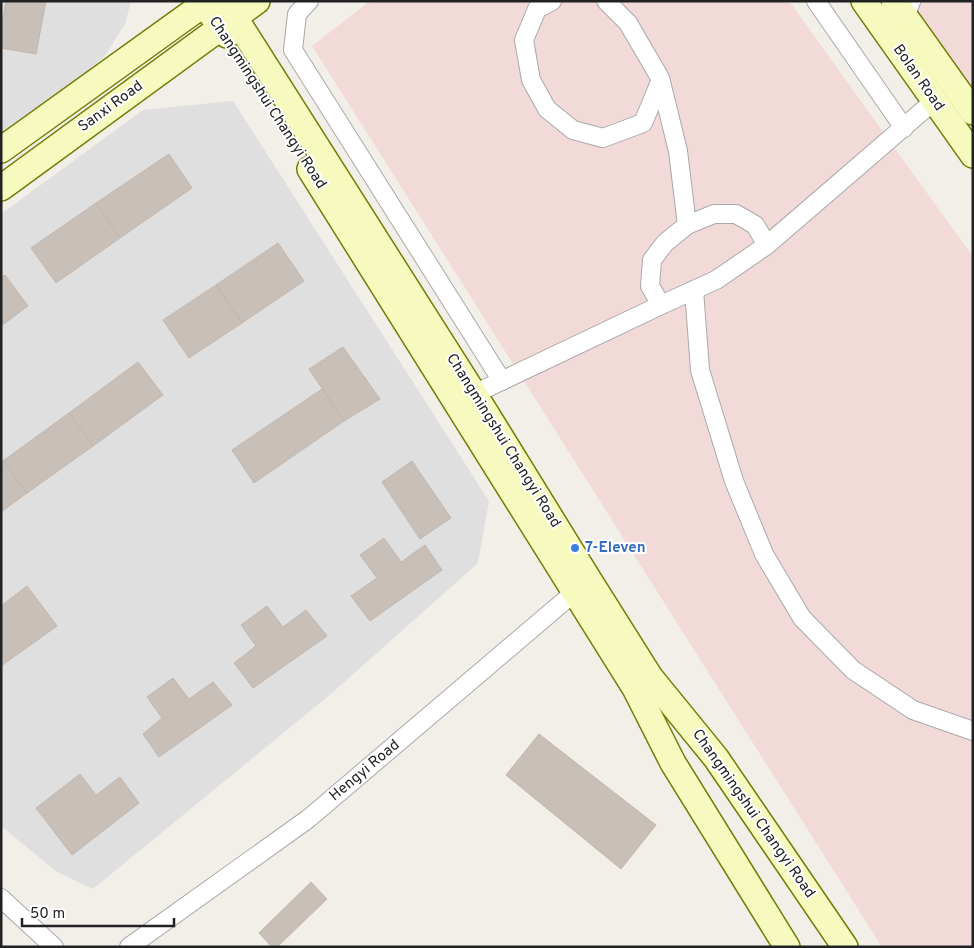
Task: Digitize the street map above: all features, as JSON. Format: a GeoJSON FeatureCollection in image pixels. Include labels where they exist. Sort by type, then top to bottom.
{"type":"FeatureCollection","features":[{"type":"Feature","properties":{"kind":"street"},"geometry":{"type":"LineString","coordinates":[[215,9],[257,1]]}},
{"type":"Feature","properties":{"kind":"street"},"geometry":{"type":"LineString","coordinates":[[309,1],[297,14],[294,50],[502,381]]}},
{"type":"Feature","properties":{"kind":"street"},"geometry":{"type":"LineString","coordinates":[[552,1],[538,9],[524,40],[531,80],[547,109],[573,130],[603,138],[642,123],[660,82]]}},
{"type":"Feature","properties":{"kind":"street"},"geometry":{"type":"LineString","coordinates":[[606,1],[628,22],[660,78],[678,151],[687,225]]}},
{"type":"Feature","properties":{"kind":"street"},"geometry":{"type":"LineString","coordinates":[[816,1],[904,128]]}},
{"type":"Feature","properties":{"kind":"street","name":"Bolan Road"},"geometry":{"type":"LineString","coordinates":[[864,1],[901,22],[973,112]]}},
{"type":"Feature","properties":{"kind":"street","name":"Bolan Road"},"geometry":{"type":"LineString","coordinates":[[894,1],[934,101],[973,155]]}},
{"type":"Feature","properties":{"kind":"street","name":"Sanxi Road"},"geometry":{"type":"LineString","coordinates":[[1,150],[215,9]]}},
{"type":"Feature","properties":{"kind":"street","name":"Sanxi Road"},"geometry":{"type":"LineString","coordinates":[[1,188],[215,9]]}},
{"type":"Feature","properties":{"kind":"street","name":"Changmingshui Changyi Road"},"geometry":{"type":"LineString","coordinates":[[215,9],[474,394],[582,586],[673,762],[787,947]]}},
{"type":"Feature","properties":{"kind":"street","name":"Changmingshui Changyi Road"},"geometry":{"type":"LineString","coordinates":[[215,9],[582,586],[650,677],[716,758],[845,947]]}},
{"type":"Feature","properties":{"kind":"street"},"geometry":{"type":"LineString","coordinates":[[474,394],[661,304],[716,280],[767,245],[934,101]]}},
{"type":"Feature","properties":{"kind":"street"},"geometry":{"type":"LineString","coordinates":[[661,304],[650,286],[652,260],[665,242],[687,225],[714,214],[736,214],[755,226],[767,245]]}},
{"type":"Feature","properties":{"kind":"street"},"geometry":{"type":"LineString","coordinates":[[694,290],[700,370],[734,480],[764,554],[802,618],[853,670],[912,710],[973,731]]}},
{"type":"Feature","properties":{"kind":"street","name":"Hengyi Road"},"geometry":{"type":"LineString","coordinates":[[129,947],[308,819],[582,586]]}},
{"type":"Feature","properties":{"kind":"street"},"geometry":{"type":"LineString","coordinates":[[1,898],[54,947]]}},
{"type":"Feature","properties":{"kind":"shaded area"},"geometry":{"type":"Polygon","coordinates":[[[1,1],[131,1],[125,24],[104,57],[65,89],[1,135],[1,1]]]}},
{"type":"Feature","properties":{"kind":"shaded area"},"geometry":{"type":"Polygon","coordinates":[[[370,1],[789,1],[973,257],[973,947],[882,947],[312,46],[370,1]]]}},
{"type":"Feature","properties":{"kind":"shaded area"},"geometry":{"type":"Polygon","coordinates":[[[909,1],[973,1],[973,91],[909,1]]]}},
{"type":"Feature","properties":{"kind":"shaded area"},"geometry":{"type":"Polygon","coordinates":[[[233,101],[489,501],[478,563],[332,693],[93,889],[57,872],[1,826],[1,214],[143,110],[233,101]]]}},
{"type":"Feature","properties":{"kind":"building"},"geometry":{"type":"Polygon","coordinates":[[[6,1],[46,1],[36,54],[1,48],[1,30],[6,1]]]}},
{"type":"Feature","properties":{"kind":"building"},"geometry":{"type":"Polygon","coordinates":[[[169,154],[192,188],[120,238],[96,203],[169,154]]]}},
{"type":"Feature","properties":{"kind":"building"},"geometry":{"type":"Polygon","coordinates":[[[96,203],[120,238],[56,283],[31,248],[96,203]]]}},
{"type":"Feature","properties":{"kind":"building"},"geometry":{"type":"Polygon","coordinates":[[[278,243],[304,281],[242,323],[216,285],[278,243]]]}},
{"type":"Feature","properties":{"kind":"building"},"geometry":{"type":"Polygon","coordinates":[[[5,275],[28,306],[1,326],[1,277],[5,275]]]}},
{"type":"Feature","properties":{"kind":"building"},"geometry":{"type":"Polygon","coordinates":[[[216,285],[242,323],[189,358],[163,320],[216,285]]]}},
{"type":"Feature","properties":{"kind":"building"},"geometry":{"type":"Polygon","coordinates":[[[343,347],[380,399],[344,421],[309,369],[343,347]]]}},
{"type":"Feature","properties":{"kind":"building"},"geometry":{"type":"Polygon","coordinates":[[[138,362],[163,395],[93,446],[69,413],[138,362]]]}},
{"type":"Feature","properties":{"kind":"building"},"geometry":{"type":"Polygon","coordinates":[[[322,389],[344,421],[254,483],[232,450],[322,389]]]}},
{"type":"Feature","properties":{"kind":"building"},"geometry":{"type":"Polygon","coordinates":[[[69,413],[93,446],[27,493],[3,461],[69,413]]]}},
{"type":"Feature","properties":{"kind":"building"},"geometry":{"type":"Polygon","coordinates":[[[3,461],[27,493],[1,512],[1,462],[3,461]]]}},
{"type":"Feature","properties":{"kind":"building"},"geometry":{"type":"Polygon","coordinates":[[[412,461],[451,518],[420,539],[382,482],[412,461]]]}},
{"type":"Feature","properties":{"kind":"building"},"geometry":{"type":"Polygon","coordinates":[[[384,538],[401,562],[425,545],[442,570],[370,621],[351,596],[377,578],[360,555],[384,538]]]}},
{"type":"Feature","properties":{"kind":"building"},"geometry":{"type":"Polygon","coordinates":[[[27,586],[57,626],[1,666],[1,606],[27,586]]]}},
{"type":"Feature","properties":{"kind":"building"},"geometry":{"type":"Polygon","coordinates":[[[267,606],[283,627],[306,610],[327,636],[253,688],[234,663],[256,646],[241,625],[267,606]]]}},
{"type":"Feature","properties":{"kind":"building"},"geometry":{"type":"Polygon","coordinates":[[[173,678],[189,699],[213,682],[232,705],[159,757],[143,734],[162,718],[147,697],[173,678]]]}},
{"type":"Feature","properties":{"kind":"building"},"geometry":{"type":"Polygon","coordinates":[[[539,734],[656,825],[621,869],[506,775],[539,734]]]}},
{"type":"Feature","properties":{"kind":"building"},"geometry":{"type":"Polygon","coordinates":[[[80,774],[96,795],[120,777],[139,803],[72,855],[36,808],[80,774]]]}},
{"type":"Feature","properties":{"kind":"building"},"geometry":{"type":"Polygon","coordinates":[[[311,882],[327,899],[277,947],[272,947],[259,933],[311,882]]]}},
{"type":"Feature","properties":{"kind":"place","name":"7-Eleven"},"geometry":{"type":"Point","coordinates":[575,548]}}]}
